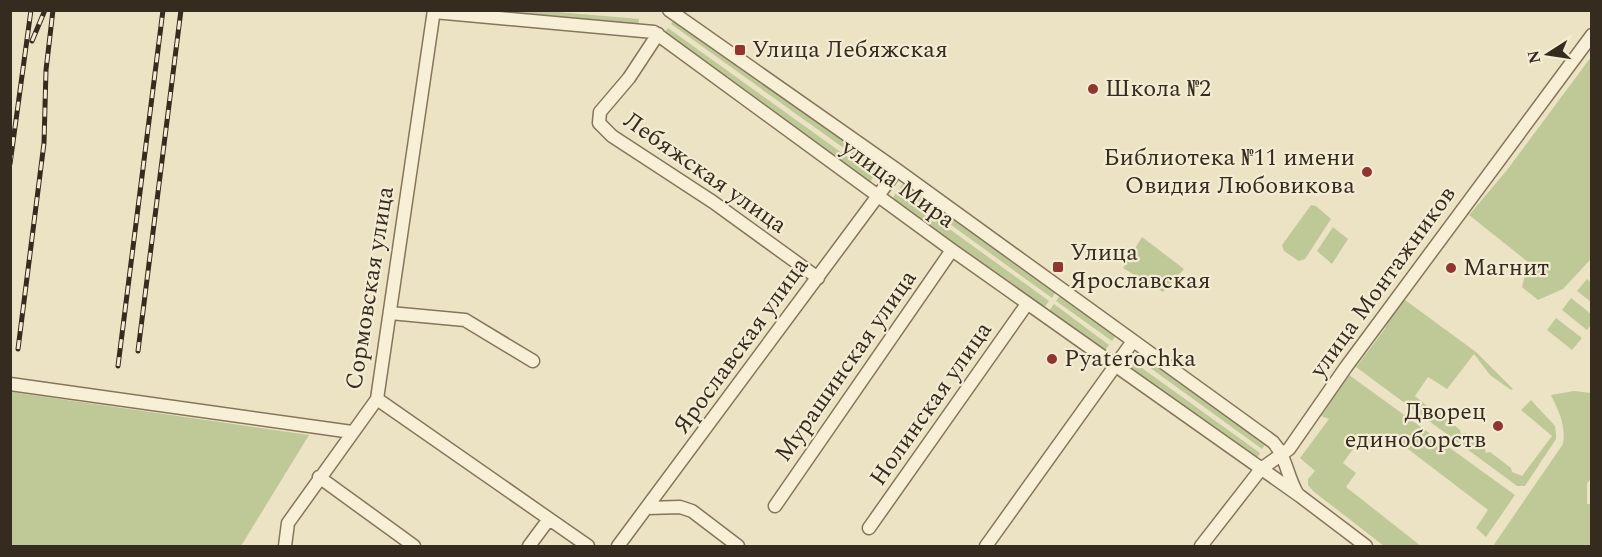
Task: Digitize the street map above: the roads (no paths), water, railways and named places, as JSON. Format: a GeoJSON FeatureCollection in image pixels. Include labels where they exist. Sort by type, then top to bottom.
{"type":"FeatureCollection","features":[{"type":"Feature","properties":{"kind":"street","name":"улица Мира"},"geometry":{"type":"LineString","coordinates":[[669,10],[897,170],[1273,442],[1282,455],[1290,482],[1300,496]]}},
{"type":"Feature","properties":{"kind":"street","name":"улица Мира"},"geometry":{"type":"LineString","coordinates":[[434,11],[658,34],[952,250],[1300,496],[1366,546]]}},
{"type":"Feature","properties":{"kind":"street","name":"Сормовская улица"},"geometry":{"type":"LineString","coordinates":[[285,546],[288,523],[377,399],[434,11]]}},
{"type":"Feature","properties":{"kind":"street","name":"Лебяжская улица"},"geometry":{"type":"LineString","coordinates":[[658,34],[629,78],[600,112],[599,123],[612,136],[713,202],[818,278]]}},
{"type":"Feature","properties":{"kind":"street","name":"улица Монтажников"},"geometry":{"type":"LineString","coordinates":[[1201,546],[1261,470],[1282,455],[1592,35]]}},
{"type":"Feature","properties":{"kind":"street","name":"Ярославская улица"},"geometry":{"type":"LineString","coordinates":[[618,546],[897,170]]}},
{"type":"Feature","properties":{"kind":"street","name":"Мурашинская улица"},"geometry":{"type":"LineString","coordinates":[[775,506],[952,250]]}},
{"type":"Feature","properties":{"kind":"street","name":"Нолинская улица"},"geometry":{"type":"LineString","coordinates":[[869,528],[1027,304]]}},
{"type":"Feature","properties":{"kind":"street"},"geometry":{"type":"LineString","coordinates":[[390,313],[465,320],[533,361]]}},
{"type":"Feature","properties":{"kind":"street"},"geometry":{"type":"LineString","coordinates":[[986,546],[1133,341]]}},
{"type":"Feature","properties":{"kind":"street"},"geometry":{"type":"LineString","coordinates":[[10,384],[352,432]]}},
{"type":"Feature","properties":{"kind":"street"},"geometry":{"type":"LineString","coordinates":[[377,399],[588,546]]}},
{"type":"Feature","properties":{"kind":"street"},"geometry":{"type":"LineString","coordinates":[[319,477],[414,546]]}},
{"type":"Feature","properties":{"kind":"street"},"geometry":{"type":"LineString","coordinates":[[647,508],[680,507],[692,511],[732,544]]}},
{"type":"Feature","properties":{"kind":"street"},"geometry":{"type":"LineString","coordinates":[[529,546],[549,519]]}},
{"type":"Feature","properties":{"kind":"railway"},"geometry":{"type":"LineString","coordinates":[[10,164],[31,10]]}},
{"type":"Feature","properties":{"kind":"railway"},"geometry":{"type":"LineString","coordinates":[[32,41],[45,10]]}},
{"type":"Feature","properties":{"kind":"railway"},"geometry":{"type":"LineString","coordinates":[[18,349],[44,143],[46,70],[53,10]]}},
{"type":"Feature","properties":{"kind":"railway"},"geometry":{"type":"LineString","coordinates":[[118,366],[163,10]]}},
{"type":"Feature","properties":{"kind":"railway"},"geometry":{"type":"LineString","coordinates":[[138,351],[181,10]]}},
{"type":"Feature","properties":{"kind":"place","name":"Улица Лебяжская"},"geometry":{"type":"Point","coordinates":[740,50]}},
{"type":"Feature","properties":{"kind":"place","name":"Школа №2"},"geometry":{"type":"Point","coordinates":[1093,89]}},
{"type":"Feature","properties":{"kind":"place","name":"Библиотека №11 имени Овидия Любовикова"},"geometry":{"type":"Point","coordinates":[1367,172]}},
{"type":"Feature","properties":{"kind":"place","name":"Улица Ярославская"},"geometry":{"type":"Point","coordinates":[1058,267]}},
{"type":"Feature","properties":{"kind":"place","name":"Магнит"},"geometry":{"type":"Point","coordinates":[1451,268]}},
{"type":"Feature","properties":{"kind":"place","name":"Pyaterochka"},"geometry":{"type":"Point","coordinates":[1052,359]}},
{"type":"Feature","properties":{"kind":"place","name":"Дворец единоборств"},"geometry":{"type":"Point","coordinates":[1498,426]}}]}
